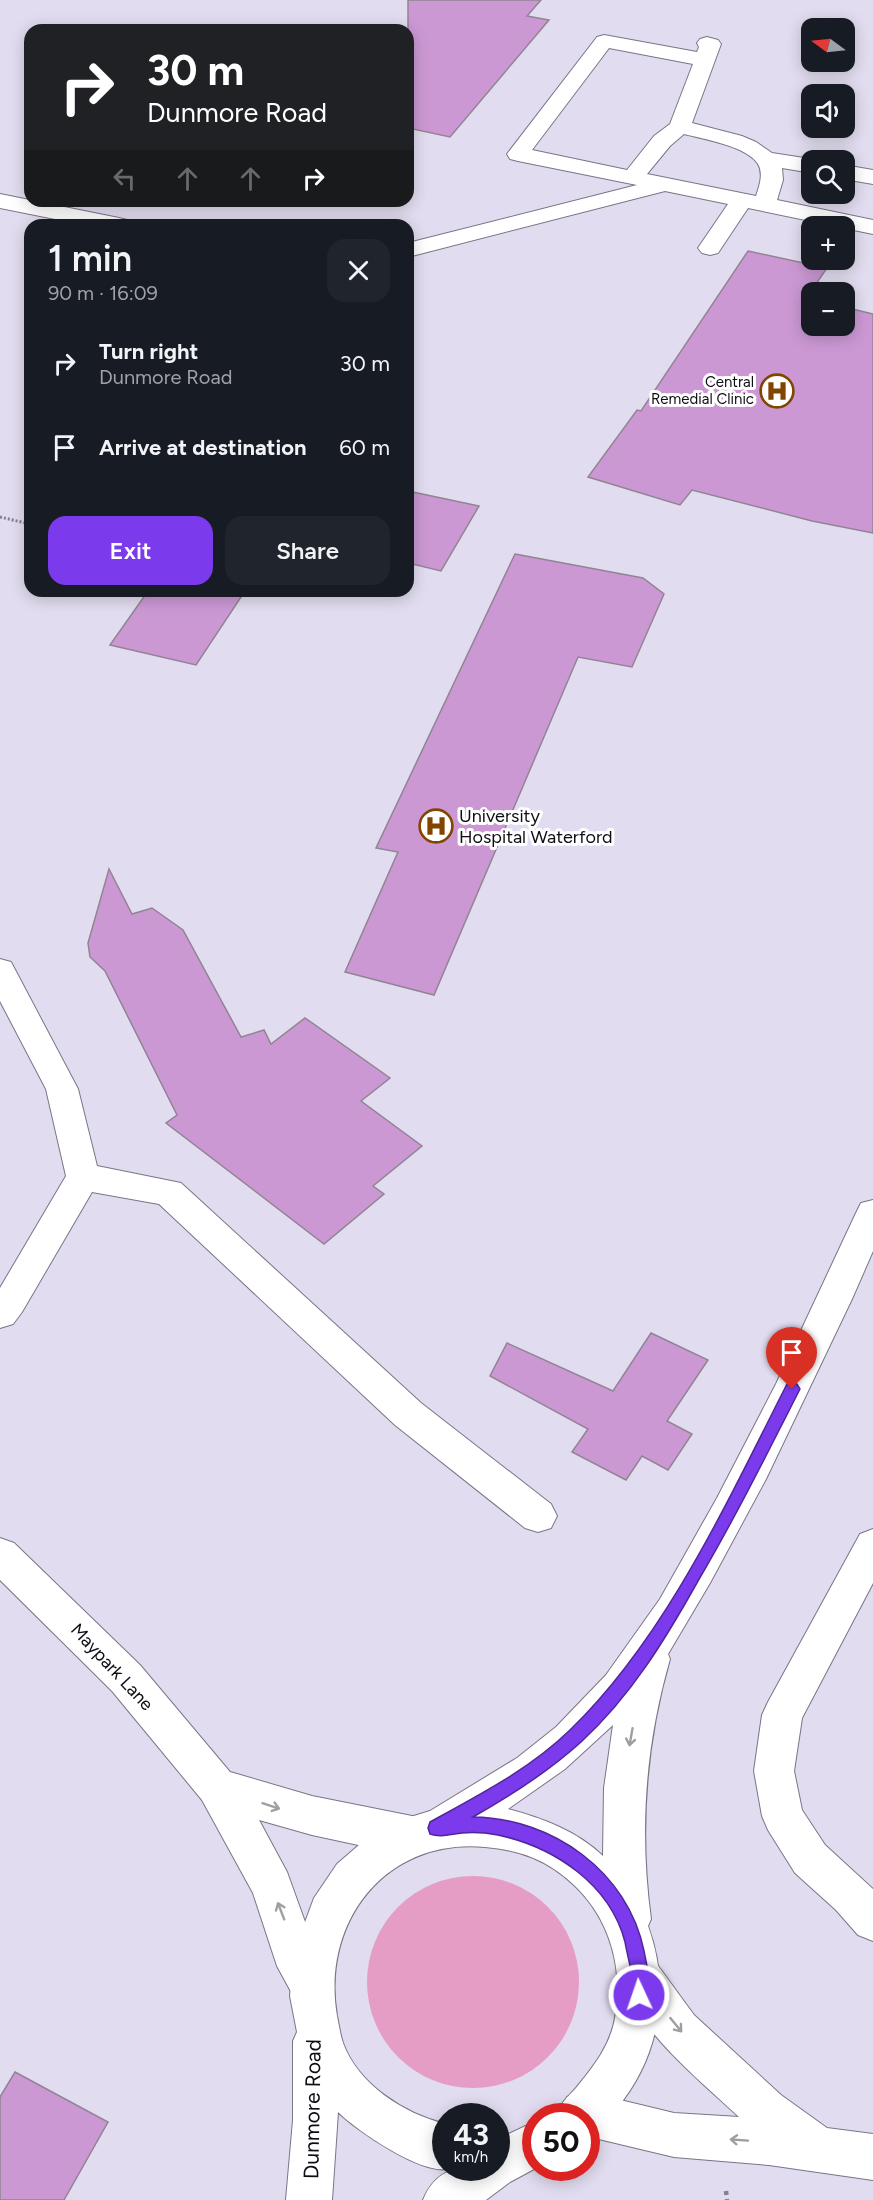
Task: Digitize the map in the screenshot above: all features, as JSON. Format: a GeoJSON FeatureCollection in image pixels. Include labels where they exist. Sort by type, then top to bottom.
{"type":"FeatureCollection","features":[{"type":"Feature","properties":{"kind":"main road"},"geometry":{"type":"LineString","coordinates":[[632,178],[662,141],[680,127],[704,60],[604,41],[518,154],[664,185],[873,227]]}},
{"type":"Feature","properties":{"kind":"main road"},"geometry":{"type":"LineString","coordinates":[[680,127],[752,147],[768,159],[801,164]]}},
{"type":"Feature","properties":{"kind":"main road"},"geometry":{"type":"LineString","coordinates":[[710,248],[753,202],[772,172],[768,159]]}},
{"type":"Feature","properties":{"kind":"main road"},"geometry":{"type":"LineString","coordinates":[[855,174],[873,177]]}},
{"type":"Feature","properties":{"kind":"main road"},"geometry":{"type":"LineString","coordinates":[[414,248],[664,185]]}},
{"type":"Feature","properties":{"kind":"main road"},"geometry":{"type":"LineString","coordinates":[[0,201],[24,206]]}},
{"type":"Feature","properties":{"kind":"main road"},"geometry":{"type":"LineString","coordinates":[[30,207],[89,219]]}},
{"type":"Feature","properties":{"kind":"main road"},"geometry":{"type":"LineString","coordinates":[[0,970],[62,1089],[83,1177],[10,1302],[0,1314]]}},
{"type":"Feature","properties":{"kind":"main road"},"geometry":{"type":"LineString","coordinates":[[83,1177],[169,1192],[408,1414],[538,1516]]}},
{"type":"Feature","properties":{"kind":"main road"},"geometry":{"type":"LineString","coordinates":[[432,2145],[423,2143],[377,2119],[341,2082],[323,2051],[312,2001],[319,1937],[329,1911],[350,1879],[379,1854],[511,1786],[576,1736],[631,1675],[656,1640],[747,1478],[783,1409],[873,1213]]}},
{"type":"Feature","properties":{"kind":"main road"},"geometry":{"type":"LineString","coordinates":[[873,1546],[782,1715],[774,1771],[783,1816],[810,1859],[851,1896],[873,1920]]}},
{"type":"Feature","properties":{"kind":"main road","name":"Maypark Lane"},"geometry":{"type":"LineString","coordinates":[[0,1555],[126,1678],[216,1786],[237,1820],[272,1887],[312,2001]]}},
{"type":"Feature","properties":{"kind":"main road"},"geometry":{"type":"LineString","coordinates":[[592,2103],[617,2074],[637,2027],[637,1958],[621,1848],[623,1792],[635,1715],[656,1640]]}},
{"type":"Feature","properties":{"kind":"main road"},"geometry":{"type":"LineString","coordinates":[[216,1786],[324,1821],[424,1832],[462,1825],[490,1825],[526,1833],[560,1848],[591,1871],[615,1902],[637,1958],[680,2030],[765,2111],[818,2148]]}},
{"type":"Feature","properties":{"kind":"main road","name":"Dunmore Road"},"geometry":{"type":"LineString","coordinates":[[309,2200],[316,2070],[312,2001]]}},
{"type":"Feature","properties":{"kind":"main road"},"geometry":{"type":"LineString","coordinates":[[600,2119],[674,2135],[769,2142],[873,2157]]}},
{"type":"Feature","properties":{"kind":"main road"},"geometry":{"type":"LineString","coordinates":[[446,2200],[474,2181]]}},
{"type":"Feature","properties":{"kind":"path"},"geometry":{"type":"LineString","coordinates":[[0,517],[24,523]]}},
{"type":"Feature","properties":{"kind":"shaded area"},"geometry":{"type":"Polygon","coordinates":[[[473,1876],[494,1878],[514,1884],[532,1894],[548,1907],[561,1923],[571,1941],[577,1961],[579,1982],[577,2003],[571,2023],[561,2041],[548,2057],[532,2070],[514,2080],[494,2086],[473,2088],[452,2086],[432,2080],[414,2070],[398,2057],[385,2041],[375,2023],[369,2003],[367,1982],[369,1961],[375,1941],[385,1923],[398,1907],[414,1894],[432,1884],[452,1878],[473,1876]]]}},
{"type":"Feature","properties":{"kind":"building"},"geometry":{"type":"Polygon","coordinates":[[[408,0],[541,0],[527,16],[549,20],[450,137],[414,129],[414,24],[408,24],[408,0]]]}},
{"type":"Feature","properties":{"kind":"building","name":"Central Remedial Clinic"},"geometry":{"type":"Polygon","coordinates":[[[748,251],[801,262],[801,270],[826,270],[817,282],[801,282],[801,336],[855,336],[855,310],[873,314],[873,533],[812,521],[692,490],[680,505],[588,477],[637,410],[641,411],[748,251]]]}},
{"type":"Feature","properties":{"kind":"building"},"geometry":{"type":"Polygon","coordinates":[[[414,492],[479,506],[441,571],[414,564],[414,492]]]}},
{"type":"Feature","properties":{"kind":"building"},"geometry":{"type":"Polygon","coordinates":[[[515,554],[643,578],[664,594],[632,667],[578,657],[434,995],[345,972],[398,852],[376,848],[515,554]]]}},
{"type":"Feature","properties":{"kind":"building"},"geometry":{"type":"Polygon","coordinates":[[[144,597],[241,597],[196,665],[110,645],[144,597]]]}},
{"type":"Feature","properties":{"kind":"building"},"geometry":{"type":"Polygon","coordinates":[[[109,869],[132,914],[152,908],[183,930],[241,1037],[264,1030],[271,1044],[305,1018],[390,1078],[361,1101],[422,1146],[373,1186],[384,1194],[324,1244],[166,1123],[177,1115],[105,971],[90,957],[88,943],[109,869]]]}},
{"type":"Feature","properties":{"kind":"building"},"geometry":{"type":"Polygon","coordinates":[[[651,1333],[708,1360],[667,1421],[692,1434],[668,1470],[642,1456],[626,1480],[572,1452],[588,1429],[490,1376],[507,1343],[613,1391],[651,1333]]]}},
{"type":"Feature","properties":{"kind":"building"},"geometry":{"type":"Polygon","coordinates":[[[15,2072],[108,2122],[64,2200],[0,2200],[0,2097],[15,2072]]]}},
{"type":"Feature","properties":{"kind":"place","name":"Central Remedial Clinic"},"geometry":{"type":"Point","coordinates":[777,391]}},
{"type":"Feature","properties":{"kind":"place","name":"University Hospital Waterford"},"geometry":{"type":"Point","coordinates":[436,826]}},
{"type":"Feature","properties":{"kind":"route"},"geometry":{"type":"LineString","coordinates":[[639,1995],[641,1978],[633,1938],[615,1902],[591,1871],[560,1848],[526,1833],[490,1825],[436,1828],[477,1807],[539,1766],[576,1736],[631,1675],[685,1593],[732,1508],[792,1389]]}}]}
